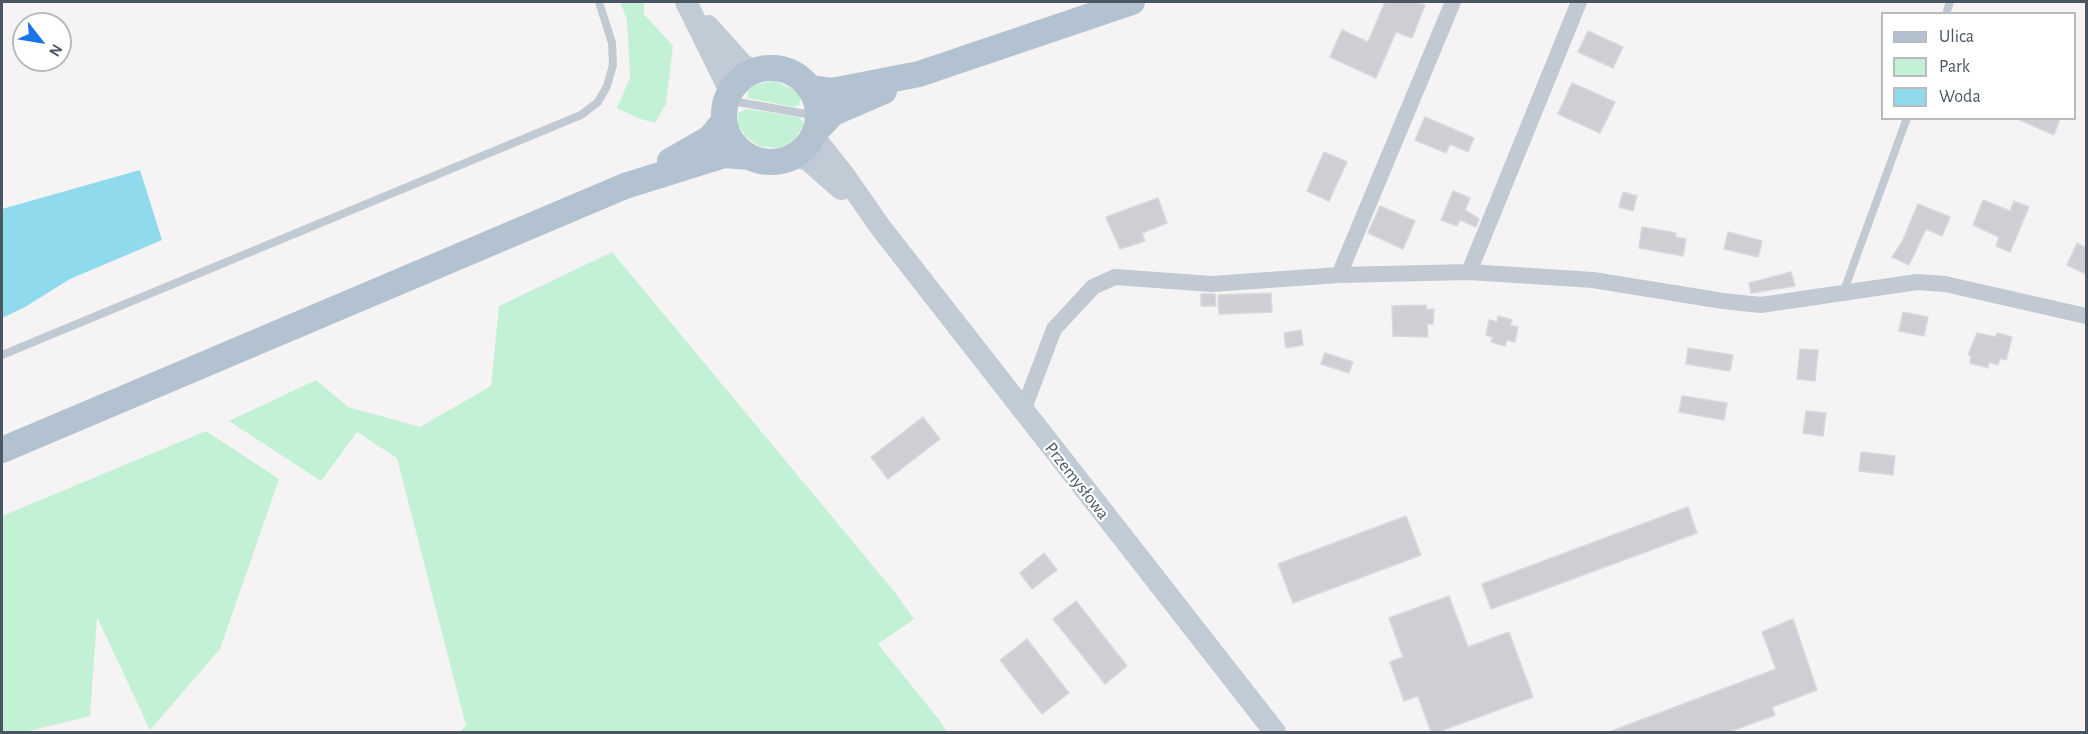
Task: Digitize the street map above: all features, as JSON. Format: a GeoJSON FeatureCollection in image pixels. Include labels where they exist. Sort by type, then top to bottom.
{"type":"FeatureCollection","features":[{"type":"Feature","properties":{"kind":"main road"},"geometry":{"type":"LineString","coordinates":[[816,124],[833,113],[919,74],[1132,2]]}},
{"type":"Feature","properties":{"kind":"main road"},"geometry":{"type":"LineString","coordinates":[[2,450],[625,186],[724,155],[750,157],[765,162],[780,161],[795,156],[807,146],[816,124],[816,101],[809,88],[798,77],[784,70],[769,68],[754,71],[740,79],[710,138],[625,186]]}},
{"type":"Feature","properties":{"kind":"main road"},"geometry":{"type":"LineString","coordinates":[[809,88],[832,91],[919,74]]}},
{"type":"Feature","properties":{"kind":"main road"},"geometry":{"type":"LineString","coordinates":[[727,104],[728,135],[737,148],[750,157]]}},
{"type":"Feature","properties":{"kind":"street"},"geometry":{"type":"LineString","coordinates":[[686,2],[743,65],[754,71]]}},
{"type":"Feature","properties":{"kind":"street"},"geometry":{"type":"LineString","coordinates":[[686,2],[727,104]]}},
{"type":"Feature","properties":{"kind":"street"},"geometry":{"type":"LineString","coordinates":[[1339,275],[1453,2]]}},
{"type":"Feature","properties":{"kind":"street"},"geometry":{"type":"LineString","coordinates":[[1469,272],[1579,2]]}},
{"type":"Feature","properties":{"kind":"street","name":"Przemysłowa"},"geometry":{"type":"LineString","coordinates":[[816,124],[818,142],[881,228],[1275,732]]}},
{"type":"Feature","properties":{"kind":"street","name":"Przemysłowa"},"geometry":{"type":"LineString","coordinates":[[795,156],[808,160],[826,174],[881,228]]}},
{"type":"Feature","properties":{"kind":"street"},"geometry":{"type":"LineString","coordinates":[[1023,411],[1054,329],[1093,287],[1115,277],[1212,284],[1339,275],[1469,272],[1593,280],[1723,302],[1761,305],[1917,282],[2086,316]]}},
{"type":"Feature","properties":{"kind":"lane"},"geometry":{"type":"LineString","coordinates":[[2,355],[581,115],[598,102],[607,86],[613,65],[612,43],[599,2]]}},
{"type":"Feature","properties":{"kind":"lane"},"geometry":{"type":"LineString","coordinates":[[727,104],[816,124]]}},
{"type":"Feature","properties":{"kind":"lane"},"geometry":{"type":"LineString","coordinates":[[1843,292],[1906,120]]}},
{"type":"Feature","properties":{"kind":"green space"},"geometry":{"type":"Polygon","coordinates":[[[620,2],[644,2],[644,14],[673,46],[666,104],[655,123],[637,118],[617,108],[630,78],[627,19],[620,2]]]}},
{"type":"Feature","properties":{"kind":"green space"},"geometry":{"type":"Polygon","coordinates":[[[775,81],[794,90],[801,98],[799,105],[794,107],[748,98],[748,90],[754,85],[775,81]]]}},
{"type":"Feature","properties":{"kind":"green space"},"geometry":{"type":"Polygon","coordinates":[[[746,109],[799,117],[803,122],[803,127],[794,140],[785,146],[775,148],[759,146],[746,137],[738,124],[738,113],[746,109]]]}},
{"type":"Feature","properties":{"kind":"green space"},"geometry":{"type":"Polygon","coordinates":[[[612,252],[893,590],[914,619],[878,644],[947,732],[459,732],[466,726],[397,458],[357,432],[321,481],[229,421],[316,380],[348,407],[420,427],[491,386],[499,306],[612,252]]]}},
{"type":"Feature","properties":{"kind":"green space"},"geometry":{"type":"Polygon","coordinates":[[[206,431],[279,479],[220,649],[150,730],[97,617],[90,716],[25,732],[2,732],[2,516],[206,431]]]}},
{"type":"Feature","properties":{"kind":"water"},"geometry":{"type":"Polygon","coordinates":[[[140,170],[162,240],[70,279],[25,307],[2,318],[2,209],[140,170]]]}},
{"type":"Feature","properties":{"kind":"building"},"geometry":{"type":"Polygon","coordinates":[[[1385,2],[1416,2],[1425,5],[1412,38],[1396,32],[1376,78],[1330,57],[1342,30],[1368,42],[1385,2]]]}},
{"type":"Feature","properties":{"kind":"building"},"geometry":{"type":"Polygon","coordinates":[[[1588,31],[1623,47],[1613,68],[1578,52],[1588,31]]]}},
{"type":"Feature","properties":{"kind":"building"},"geometry":{"type":"Polygon","coordinates":[[[1572,83],[1615,102],[1600,133],[1558,114],[1572,83]]]}},
{"type":"Feature","properties":{"kind":"building"},"geometry":{"type":"Polygon","coordinates":[[[1425,117],[1474,138],[1468,152],[1450,144],[1446,153],[1415,140],[1425,117]]]}},
{"type":"Feature","properties":{"kind":"building"},"geometry":{"type":"Polygon","coordinates":[[[2020,120],[2059,120],[2054,135],[2020,120]]]}},
{"type":"Feature","properties":{"kind":"building"},"geometry":{"type":"Polygon","coordinates":[[[1324,152],[1347,162],[1329,201],[1307,191],[1324,152]]]}},
{"type":"Feature","properties":{"kind":"building"},"geometry":{"type":"Polygon","coordinates":[[[1453,191],[1470,198],[1465,210],[1479,219],[1476,227],[1460,220],[1457,226],[1441,220],[1453,191]]]}},
{"type":"Feature","properties":{"kind":"building"},"geometry":{"type":"Polygon","coordinates":[[[1623,192],[1637,196],[1633,211],[1619,207],[1623,192]]]}},
{"type":"Feature","properties":{"kind":"building"},"geometry":{"type":"Polygon","coordinates":[[[1158,198],[1167,223],[1142,233],[1145,241],[1120,249],[1106,217],[1158,198]]]}},
{"type":"Feature","properties":{"kind":"building"},"geometry":{"type":"Polygon","coordinates":[[[1983,200],[2010,211],[2014,201],[2029,207],[2010,252],[1996,246],[1999,237],[1973,225],[1983,200]]]}},
{"type":"Feature","properties":{"kind":"building"},"geometry":{"type":"Polygon","coordinates":[[[1918,204],[1950,217],[1942,236],[1926,229],[1909,265],[1892,257],[1902,242],[1918,204]]]}},
{"type":"Feature","properties":{"kind":"building"},"geometry":{"type":"Polygon","coordinates":[[[1380,206],[1415,221],[1403,249],[1368,233],[1380,206]]]}},
{"type":"Feature","properties":{"kind":"building"},"geometry":{"type":"Polygon","coordinates":[[[1642,227],[1676,233],[1675,237],[1686,239],[1683,256],[1639,248],[1642,227]]]}},
{"type":"Feature","properties":{"kind":"building"},"geometry":{"type":"Polygon","coordinates":[[[1728,232],[1762,241],[1758,257],[1724,249],[1728,232]]]}},
{"type":"Feature","properties":{"kind":"building"},"geometry":{"type":"Polygon","coordinates":[[[2077,243],[2086,248],[2086,274],[2067,265],[2077,243]]]}},
{"type":"Feature","properties":{"kind":"building"},"geometry":{"type":"Polygon","coordinates":[[[1791,272],[1795,286],[1751,293],[1749,283],[1791,272]]]}},
{"type":"Feature","properties":{"kind":"building"},"geometry":{"type":"Polygon","coordinates":[[[1271,293],[1272,312],[1219,314],[1218,295],[1271,293]]]}},
{"type":"Feature","properties":{"kind":"building"},"geometry":{"type":"Polygon","coordinates":[[[1201,294],[1215,294],[1216,306],[1201,306],[1201,294]]]}},
{"type":"Feature","properties":{"kind":"building"},"geometry":{"type":"Polygon","coordinates":[[[1426,305],[1427,310],[1434,309],[1433,324],[1427,324],[1428,337],[1393,336],[1392,306],[1426,305]]]}},
{"type":"Feature","properties":{"kind":"building"},"geometry":{"type":"Polygon","coordinates":[[[1903,312],[1928,317],[1924,336],[1899,331],[1903,312]]]}},
{"type":"Feature","properties":{"kind":"building"},"geometry":{"type":"Polygon","coordinates":[[[1498,316],[1512,320],[1510,325],[1518,327],[1515,342],[1507,340],[1505,346],[1491,342],[1493,337],[1486,335],[1489,320],[1497,322],[1498,316]]]}},
{"type":"Feature","properties":{"kind":"building"},"geometry":{"type":"Polygon","coordinates":[[[1301,330],[1303,345],[1286,348],[1284,333],[1301,330]]]}},
{"type":"Feature","properties":{"kind":"building"},"geometry":{"type":"Polygon","coordinates":[[[1977,333],[1996,337],[1997,333],[2012,337],[2006,360],[2000,358],[1998,365],[1989,362],[1988,368],[1970,363],[1971,355],[1968,355],[1977,333]]]}},
{"type":"Feature","properties":{"kind":"building"},"geometry":{"type":"Polygon","coordinates":[[[1688,348],[1733,355],[1730,371],[1686,364],[1688,348]]]}},
{"type":"Feature","properties":{"kind":"building"},"geometry":{"type":"Polygon","coordinates":[[[1800,349],[1818,350],[1815,381],[1797,379],[1800,349]]]}},
{"type":"Feature","properties":{"kind":"building"},"geometry":{"type":"Polygon","coordinates":[[[1325,353],[1353,362],[1349,373],[1321,364],[1325,353]]]}},
{"type":"Feature","properties":{"kind":"building"},"geometry":{"type":"Polygon","coordinates":[[[1682,396],[1727,403],[1724,420],[1679,412],[1682,396]]]}},
{"type":"Feature","properties":{"kind":"building"},"geometry":{"type":"Polygon","coordinates":[[[1806,411],[1826,413],[1823,436],[1803,433],[1806,411]]]}},
{"type":"Feature","properties":{"kind":"building"},"geometry":{"type":"Polygon","coordinates":[[[923,417],[940,439],[888,479],[871,457],[923,417]]]}},
{"type":"Feature","properties":{"kind":"building"},"geometry":{"type":"Polygon","coordinates":[[[1861,452],[1895,456],[1893,475],[1859,471],[1861,452]]]}},
{"type":"Feature","properties":{"kind":"building"},"geometry":{"type":"Polygon","coordinates":[[[1688,507],[1697,533],[1491,609],[1482,584],[1688,507]]]}},
{"type":"Feature","properties":{"kind":"building"},"geometry":{"type":"Polygon","coordinates":[[[1406,516],[1421,555],[1293,603],[1278,564],[1406,516]]]}},
{"type":"Feature","properties":{"kind":"building"},"geometry":{"type":"Polygon","coordinates":[[[1044,553],[1057,570],[1032,589],[1020,573],[1044,553]]]}},
{"type":"Feature","properties":{"kind":"building"},"geometry":{"type":"Polygon","coordinates":[[[1449,596],[1468,647],[1509,632],[1533,697],[1438,732],[1431,732],[1418,696],[1404,701],[1390,662],[1403,657],[1389,618],[1449,596]]]}},
{"type":"Feature","properties":{"kind":"building"},"geometry":{"type":"Polygon","coordinates":[[[1076,601],[1127,666],[1105,684],[1053,619],[1076,601]]]}},
{"type":"Feature","properties":{"kind":"building"},"geometry":{"type":"Polygon","coordinates":[[[1793,619],[1817,690],[1772,707],[1775,715],[1729,732],[1609,732],[1776,669],[1762,632],[1793,619]]]}},
{"type":"Feature","properties":{"kind":"building"},"geometry":{"type":"Polygon","coordinates":[[[1027,639],[1069,693],[1042,714],[1000,660],[1027,639]]]}}]}
